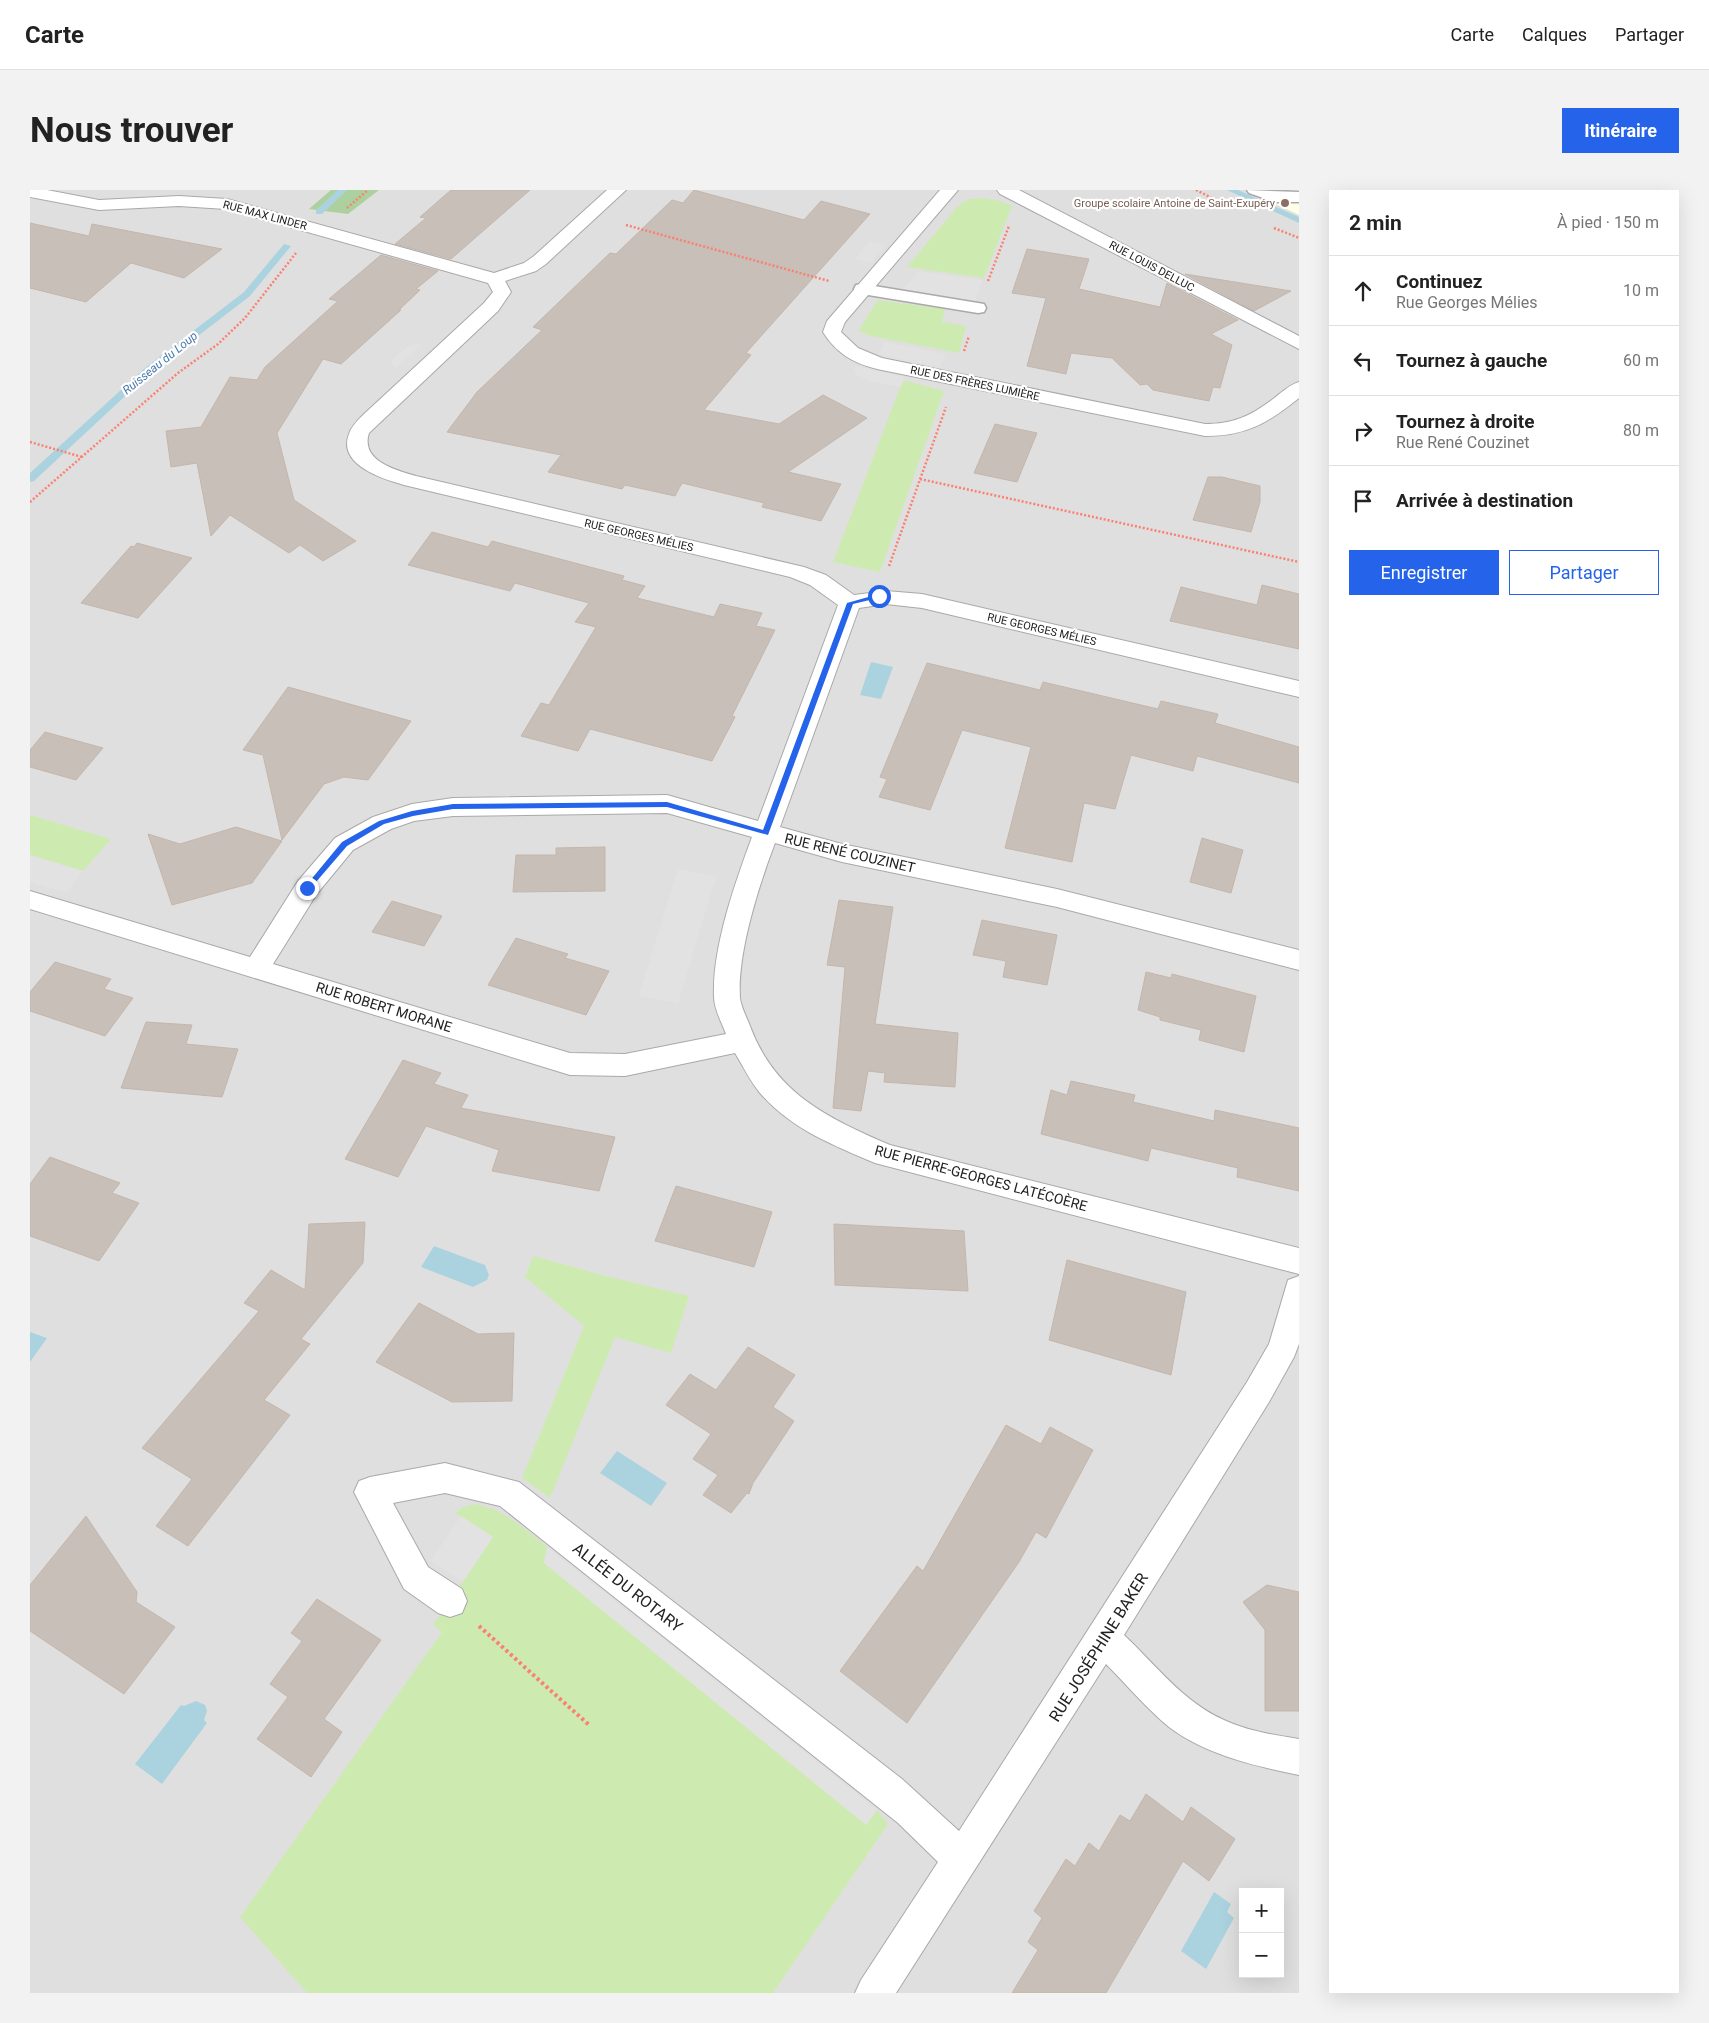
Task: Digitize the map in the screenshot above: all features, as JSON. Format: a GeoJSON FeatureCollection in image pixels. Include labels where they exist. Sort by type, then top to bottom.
{"type":"FeatureCollection","features":[{"type":"Feature","properties":{"kind":"street"},"geometry":{"type":"LineString","coordinates":[[495,279],[530,267],[540,260],[617,190]]}},
{"type":"Feature","properties":{"kind":"street","name":"RUE DES FRÈRES LUMIÈRE"},"geometry":{"type":"LineString","coordinates":[[950,190],[836,321],[832,332],[839,344],[850,354],[877,363],[954,380],[1205,430],[1221,431],[1240,428],[1256,422],[1299,388]]}},
{"type":"Feature","properties":{"kind":"street","name":"RUE LOUIS DELLUC"},"geometry":{"type":"LineString","coordinates":[[1006,190],[1299,343]]}},
{"type":"Feature","properties":{"kind":"street","name":"RUE MAX LINDER"},"geometry":{"type":"LineString","coordinates":[[30,192],[99,206],[179,201],[212,202],[322,230],[495,279]]}},
{"type":"Feature","properties":{"kind":"street","name":"RUE GEORGES MÉLIES"},"geometry":{"type":"LineString","coordinates":[[495,279],[500,285],[502,292],[491,307],[370,419],[358,433],[358,448],[369,464],[386,474],[412,481],[796,572],[818,580],[850,603],[879,596],[894,596],[922,601],[1299,688]]}},
{"type":"Feature","properties":{"kind":"street","name":"RUE PIERRE-GEORGES LATÉCOÈRE"},"geometry":{"type":"LineString","coordinates":[[850,603],[749,879],[729,960],[727,999],[742,1041],[768,1084],[792,1107],[823,1128],[884,1155],[1299,1261]]}},
{"type":"Feature","properties":{"kind":"street","name":"RUE RENÉ COUZINET"},"geometry":{"type":"LineString","coordinates":[[257,968],[307,888],[344,844],[382,823],[412,813],[453,806],[667,804],[766,833],[842,852],[1057,898],[1299,960]]}},
{"type":"Feature","properties":{"kind":"street","name":"RUE ROBERT MORANE"},"geometry":{"type":"LineString","coordinates":[[30,900],[570,1064],[625,1064],[742,1041]]}},
{"type":"Feature","properties":{"kind":"street","name":"RUE JOSÉPHINE BAKER"},"geometry":{"type":"LineString","coordinates":[[874,1993],[962,1860],[1258,1392],[1283,1347],[1299,1289]]}},
{"type":"Feature","properties":{"kind":"street","name":"ALLÉE DU ROTARY"},"geometry":{"type":"LineString","coordinates":[[450,1600],[416,1578],[370,1492],[445,1478],[508,1493],[889,1792],[911,1810],[962,1860]]}},
{"type":"Feature","properties":{"kind":"street"},"geometry":{"type":"LineString","coordinates":[[1103,1639],[1123,1656],[1170,1706],[1204,1730],[1248,1747],[1299,1757]]}},
{"type":"Feature","properties":{"kind":"lane"},"geometry":{"type":"LineString","coordinates":[[1254,190],[1275,198],[1299,197]]}},
{"type":"Feature","properties":{"kind":"lane"},"geometry":{"type":"LineString","coordinates":[[862,289],[978,308]]}},
{"type":"Feature","properties":{"kind":"path"},"geometry":{"type":"LineString","coordinates":[[30,502],[178,372],[218,344],[246,318],[301,246],[368,190]]}},
{"type":"Feature","properties":{"kind":"path"},"geometry":{"type":"LineString","coordinates":[[591,215],[862,289]]}},
{"type":"Feature","properties":{"kind":"path"},"geometry":{"type":"LineString","coordinates":[[879,596],[954,380]]}},
{"type":"Feature","properties":{"kind":"path"},"geometry":{"type":"LineString","coordinates":[[30,442],[82,458]]}},
{"type":"Feature","properties":{"kind":"path"},"geometry":{"type":"LineString","coordinates":[[920,479],[1299,562]]}},
{"type":"Feature","properties":{"kind":"path"},"geometry":{"type":"LineString","coordinates":[[450,1600],[589,1724]]}},
{"type":"Feature","properties":{"kind":"shaded area"},"geometry":{"type":"Polygon","coordinates":[[[30,190],[1299,190],[1299,1993],[30,1993],[30,190]]]}},
{"type":"Feature","properties":{"kind":"shaded area","name":"Groupe scolaire Antoine de Saint-Exupéry"},"geometry":{"type":"Polygon","coordinates":[[[1245,190],[1299,190],[1299,215],[1245,190]]]}},
{"type":"Feature","properties":{"kind":"shaded area"},"geometry":{"type":"Polygon","coordinates":[[[870,241],[885,245],[872,263],[855,259],[870,241]]]}},
{"type":"Feature","properties":{"kind":"shaded area"},"geometry":{"type":"Polygon","coordinates":[[[919,271],[982,280],[972,310],[895,298],[919,271]]]}},
{"type":"Feature","properties":{"kind":"shaded area"},"geometry":{"type":"Polygon","coordinates":[[[885,342],[946,354],[940,367],[878,355],[885,342]]]}},
{"type":"Feature","properties":{"kind":"shaded area"},"geometry":{"type":"Polygon","coordinates":[[[423,343],[396,368],[391,361],[408,346],[423,343]]]}},
{"type":"Feature","properties":{"kind":"shaded area"},"geometry":{"type":"Polygon","coordinates":[[[857,366],[905,377],[901,387],[869,381],[855,374],[854,369],[857,366]]]}},
{"type":"Feature","properties":{"kind":"shaded area"},"geometry":{"type":"Polygon","coordinates":[[[30,855],[83,871],[66,893],[30,882],[30,855]]]}},
{"type":"Feature","properties":{"kind":"shaded area"},"geometry":{"type":"Polygon","coordinates":[[[678,869],[716,876],[678,1003],[639,996],[678,869]]]}},
{"type":"Feature","properties":{"kind":"shaded area"},"geometry":{"type":"Polygon","coordinates":[[[461,1516],[493,1537],[463,1582],[431,1561],[461,1516]]]}},
{"type":"Feature","properties":{"kind":"shaded area"},"geometry":{"type":"Polygon","coordinates":[[[547,1547],[877,1810],[866,1825],[544,1563],[547,1547]]]}},
{"type":"Feature","properties":{"kind":"green space"},"geometry":{"type":"Polygon","coordinates":[[[331,190],[379,190],[348,214],[309,209],[331,190]]]}},
{"type":"Feature","properties":{"kind":"green space"},"geometry":{"type":"Polygon","coordinates":[[[983,198],[1000,201],[1012,206],[984,278],[907,267],[958,206],[968,199],[983,198]]]}},
{"type":"Feature","properties":{"kind":"green space"},"geometry":{"type":"Polygon","coordinates":[[[878,300],[945,309],[942,322],[966,326],[959,353],[871,336],[858,331],[878,300]]]}},
{"type":"Feature","properties":{"kind":"green space"},"geometry":{"type":"Polygon","coordinates":[[[903,380],[944,391],[880,572],[833,562],[903,380]]]}},
{"type":"Feature","properties":{"kind":"green space"},"geometry":{"type":"Polygon","coordinates":[[[30,815],[111,839],[83,871],[30,855],[30,815]]]}},
{"type":"Feature","properties":{"kind":"green space"},"geometry":{"type":"Polygon","coordinates":[[[533,1256],[689,1296],[671,1353],[615,1337],[550,1498],[522,1478],[584,1326],[525,1277],[533,1256]]]}},
{"type":"Feature","properties":{"kind":"green space"},"geometry":{"type":"Polygon","coordinates":[[[475,1504],[505,1515],[531,1533],[547,1547],[544,1563],[866,1824],[877,1810],[888,1824],[773,1993],[307,1993],[240,1917],[442,1632],[433,1625],[493,1537],[455,1513],[463,1507],[475,1504]]]}},
{"type":"Feature","properties":{"kind":"water"},"geometry":{"type":"Polygon","coordinates":[[[871,662],[893,667],[881,699],[860,695],[871,662]]]}},
{"type":"Feature","properties":{"kind":"water"},"geometry":{"type":"Polygon","coordinates":[[[434,1246],[485,1265],[489,1275],[487,1280],[473,1287],[421,1267],[434,1246]]]}},
{"type":"Feature","properties":{"kind":"water"},"geometry":{"type":"Polygon","coordinates":[[[30,1332],[47,1338],[30,1362],[30,1332]]]}},
{"type":"Feature","properties":{"kind":"water"},"geometry":{"type":"Polygon","coordinates":[[[617,1451],[667,1483],[651,1506],[600,1473],[617,1451]]]}},
{"type":"Feature","properties":{"kind":"water"},"geometry":{"type":"Polygon","coordinates":[[[196,1701],[205,1705],[207,1711],[204,1720],[207,1723],[162,1784],[135,1764],[181,1705],[184,1706],[196,1701]]]}},
{"type":"Feature","properties":{"kind":"water"},"geometry":{"type":"Polygon","coordinates":[[[1214,1892],[1231,1904],[1227,1912],[1234,1918],[1206,1969],[1181,1951],[1214,1892]]]}},
{"type":"Feature","properties":{"kind":"building"},"geometry":{"type":"Polygon","coordinates":[[[451,190],[530,190],[451,259],[395,244],[426,218],[420,217],[451,190]]]}},
{"type":"Feature","properties":{"kind":"building"},"geometry":{"type":"Polygon","coordinates":[[[694,190],[804,220],[821,201],[870,214],[746,353],[751,355],[704,410],[779,424],[823,395],[867,418],[788,472],[841,484],[821,521],[762,507],[764,503],[682,483],[675,496],[625,485],[622,489],[548,472],[561,455],[447,432],[477,392],[542,330],[533,327],[610,253],[616,254],[672,200],[683,203],[694,190]]]}},
{"type":"Feature","properties":{"kind":"building"},"geometry":{"type":"Polygon","coordinates":[[[30,223],[89,236],[92,224],[222,249],[184,278],[131,263],[86,302],[30,288],[30,223]]]}},
{"type":"Feature","properties":{"kind":"building"},"geometry":{"type":"Polygon","coordinates":[[[1027,249],[1089,259],[1079,289],[1160,307],[1167,283],[1238,320],[1211,334],[1232,345],[1220,388],[1213,387],[1209,401],[1153,390],[1147,384],[1140,385],[1112,358],[1071,353],[1066,374],[1027,366],[1046,298],[1012,293],[1027,249]]]}},
{"type":"Feature","properties":{"kind":"building"},"geometry":{"type":"Polygon","coordinates":[[[381,255],[438,271],[416,289],[420,290],[399,310],[401,310],[341,364],[323,359],[277,433],[294,500],[356,541],[323,561],[300,545],[289,553],[230,515],[211,536],[197,463],[171,467],[166,431],[201,427],[230,377],[257,380],[265,367],[338,301],[329,299],[381,255]]]}},
{"type":"Feature","properties":{"kind":"building"},"geometry":{"type":"Polygon","coordinates":[[[1185,274],[1291,291],[1254,311],[1185,274]]]}},
{"type":"Feature","properties":{"kind":"building"},"geometry":{"type":"Polygon","coordinates":[[[995,424],[1037,433],[1017,482],[974,473],[995,424]]]}},
{"type":"Feature","properties":{"kind":"building"},"geometry":{"type":"Polygon","coordinates":[[[1208,477],[1222,477],[1260,486],[1260,502],[1251,532],[1193,520],[1208,477]]]}},
{"type":"Feature","properties":{"kind":"building"},"geometry":{"type":"Polygon","coordinates":[[[432,532],[488,547],[492,541],[624,576],[622,580],[645,586],[637,598],[714,617],[720,604],[762,613],[756,626],[775,630],[732,716],[735,717],[712,761],[590,729],[578,751],[521,736],[541,703],[549,705],[596,627],[575,622],[589,603],[515,583],[510,591],[408,565],[432,532]]]}},
{"type":"Feature","properties":{"kind":"building"},"geometry":{"type":"Polygon","coordinates":[[[137,543],[192,558],[138,618],[81,603],[131,546],[134,547],[137,543]]]}},
{"type":"Feature","properties":{"kind":"building"},"geometry":{"type":"Polygon","coordinates":[[[1262,585],[1299,594],[1299,649],[1170,621],[1181,587],[1257,605],[1262,585]]]}},
{"type":"Feature","properties":{"kind":"building"},"geometry":{"type":"Polygon","coordinates":[[[927,663],[1040,690],[1043,682],[1158,709],[1161,701],[1218,714],[1215,723],[1299,747],[1299,783],[1197,756],[1193,771],[1131,755],[1115,809],[1084,803],[1072,862],[1005,848],[1031,747],[962,730],[930,810],[879,797],[887,779],[880,777],[927,663]]]}},
{"type":"Feature","properties":{"kind":"building"},"geometry":{"type":"Polygon","coordinates":[[[288,687],[411,721],[368,780],[344,777],[324,784],[282,840],[263,755],[243,750],[288,687]]]}},
{"type":"Feature","properties":{"kind":"building"},"geometry":{"type":"Polygon","coordinates":[[[45,732],[103,748],[76,780],[30,767],[30,750],[45,732]]]}},
{"type":"Feature","properties":{"kind":"building"},"geometry":{"type":"Polygon","coordinates":[[[236,827],[282,841],[252,883],[172,905],[148,834],[180,844],[236,827]]]}},
{"type":"Feature","properties":{"kind":"building"},"geometry":{"type":"Polygon","coordinates":[[[1202,838],[1243,850],[1231,893],[1190,882],[1202,838]]]}},
{"type":"Feature","properties":{"kind":"building"},"geometry":{"type":"Polygon","coordinates":[[[605,847],[605,891],[513,892],[516,855],[556,855],[556,848],[605,847]]]}},
{"type":"Feature","properties":{"kind":"building"},"geometry":{"type":"Polygon","coordinates":[[[839,900],[893,907],[875,1024],[958,1033],[955,1087],[884,1082],[885,1073],[868,1071],[861,1111],[833,1108],[845,967],[827,965],[839,900]]]}},
{"type":"Feature","properties":{"kind":"building"},"geometry":{"type":"Polygon","coordinates":[[[392,901],[442,916],[424,946],[372,932],[392,901]]]}},
{"type":"Feature","properties":{"kind":"building"},"geometry":{"type":"Polygon","coordinates":[[[982,920],[1057,935],[1047,985],[1003,977],[1006,961],[973,955],[982,920]]]}},
{"type":"Feature","properties":{"kind":"building"},"geometry":{"type":"Polygon","coordinates":[[[516,938],[568,954],[565,958],[609,971],[586,1015],[488,985],[516,938]]]}},
{"type":"Feature","properties":{"kind":"building"},"geometry":{"type":"Polygon","coordinates":[[[55,962],[111,979],[104,989],[133,998],[105,1036],[30,1011],[30,992],[55,962]]]}},
{"type":"Feature","properties":{"kind":"building"},"geometry":{"type":"Polygon","coordinates":[[[1146,972],[1171,978],[1172,974],[1256,996],[1244,1052],[1199,1040],[1201,1030],[1160,1020],[1160,1017],[1138,1010],[1146,972]]]}},
{"type":"Feature","properties":{"kind":"building"},"geometry":{"type":"Polygon","coordinates":[[[146,1022],[192,1025],[186,1044],[238,1049],[222,1097],[121,1088],[146,1022]]]}},
{"type":"Feature","properties":{"kind":"building"},"geometry":{"type":"Polygon","coordinates":[[[403,1060],[441,1073],[434,1084],[468,1095],[461,1108],[615,1137],[599,1191],[492,1171],[499,1150],[426,1126],[398,1177],[345,1159],[403,1060]]]}},
{"type":"Feature","properties":{"kind":"building"},"geometry":{"type":"Polygon","coordinates":[[[1071,1081],[1135,1095],[1133,1102],[1214,1121],[1215,1110],[1299,1128],[1299,1191],[1237,1177],[1238,1168],[1151,1148],[1148,1161],[1041,1134],[1051,1090],[1067,1095],[1071,1081]]]}},
{"type":"Feature","properties":{"kind":"building"},"geometry":{"type":"Polygon","coordinates":[[[50,1157],[120,1183],[112,1193],[139,1203],[99,1261],[30,1236],[30,1184],[50,1157]]]}},
{"type":"Feature","properties":{"kind":"building"},"geometry":{"type":"Polygon","coordinates":[[[676,1186],[772,1212],[754,1267],[655,1241],[676,1186]]]}},
{"type":"Feature","properties":{"kind":"building"},"geometry":{"type":"Polygon","coordinates":[[[365,1222],[363,1263],[301,1339],[310,1344],[264,1400],[290,1415],[188,1546],[156,1526],[192,1479],[142,1448],[259,1311],[244,1303],[271,1270],[305,1290],[309,1224],[365,1222]]]}},
{"type":"Feature","properties":{"kind":"building"},"geometry":{"type":"Polygon","coordinates":[[[834,1224],[964,1231],[968,1291],[835,1285],[834,1224]]]}},
{"type":"Feature","properties":{"kind":"building"},"geometry":{"type":"Polygon","coordinates":[[[1067,1260],[1186,1292],[1171,1375],[1049,1340],[1067,1260]]]}},
{"type":"Feature","properties":{"kind":"building"},"geometry":{"type":"Polygon","coordinates":[[[419,1303],[478,1334],[514,1333],[512,1401],[452,1402],[376,1362],[419,1303]]]}},
{"type":"Feature","properties":{"kind":"building"},"geometry":{"type":"Polygon","coordinates":[[[748,1347],[795,1375],[773,1407],[794,1421],[753,1483],[749,1494],[747,1493],[731,1513],[703,1495],[718,1475],[693,1459],[711,1434],[666,1405],[690,1374],[716,1390],[748,1347]]]}},
{"type":"Feature","properties":{"kind":"building"},"geometry":{"type":"Polygon","coordinates":[[[1006,1425],[1041,1444],[1050,1427],[1093,1450],[1046,1538],[1036,1532],[1019,1562],[907,1723],[840,1671],[917,1566],[923,1571],[1006,1425]]]}},
{"type":"Feature","properties":{"kind":"building"},"geometry":{"type":"Polygon","coordinates":[[[86,1516],[137,1592],[136,1602],[175,1627],[124,1694],[30,1631],[30,1585],[86,1516]]]}},
{"type":"Feature","properties":{"kind":"building"},"geometry":{"type":"Polygon","coordinates":[[[1267,1585],[1299,1592],[1299,1711],[1265,1711],[1265,1630],[1243,1602],[1267,1585]]]}},
{"type":"Feature","properties":{"kind":"building"},"geometry":{"type":"Polygon","coordinates":[[[317,1599],[381,1640],[324,1719],[342,1732],[311,1777],[257,1739],[288,1697],[270,1684],[302,1641],[291,1633],[317,1599]]]}},
{"type":"Feature","properties":{"kind":"building"},"geometry":{"type":"Polygon","coordinates":[[[1146,1794],[1183,1822],[1191,1807],[1235,1839],[1209,1881],[1183,1861],[1106,1993],[1012,1993],[1038,1950],[1028,1942],[1042,1918],[1034,1911],[1066,1859],[1075,1866],[1089,1843],[1099,1851],[1120,1815],[1130,1821],[1146,1794]]]}},
{"type":"Feature","properties":{"kind":"waterway","name":"Ruisseau du Loup"},"geometry":{"type":"LineString","coordinates":[[319,212],[343,190]]}},
{"type":"Feature","properties":{"kind":"waterway"},"geometry":{"type":"LineString","coordinates":[[1231,190],[1299,220]]}},
{"type":"Feature","properties":{"kind":"waterway","name":"Ruisseau du Loup"},"geometry":{"type":"LineString","coordinates":[[30,479],[148,370],[247,294],[287,246]]}},
{"type":"Feature","properties":{"kind":"place","name":"Groupe scolaire Antoine de Saint-Exupéry"},"geometry":{"type":"Point","coordinates":[1285,203]}},
{"type":"Feature","properties":{"kind":"route"},"geometry":{"type":"LineString","coordinates":[[307,888],[344,844],[382,823],[412,813],[453,806],[667,804],[766,833],[850,603],[879,596]]}}]}
